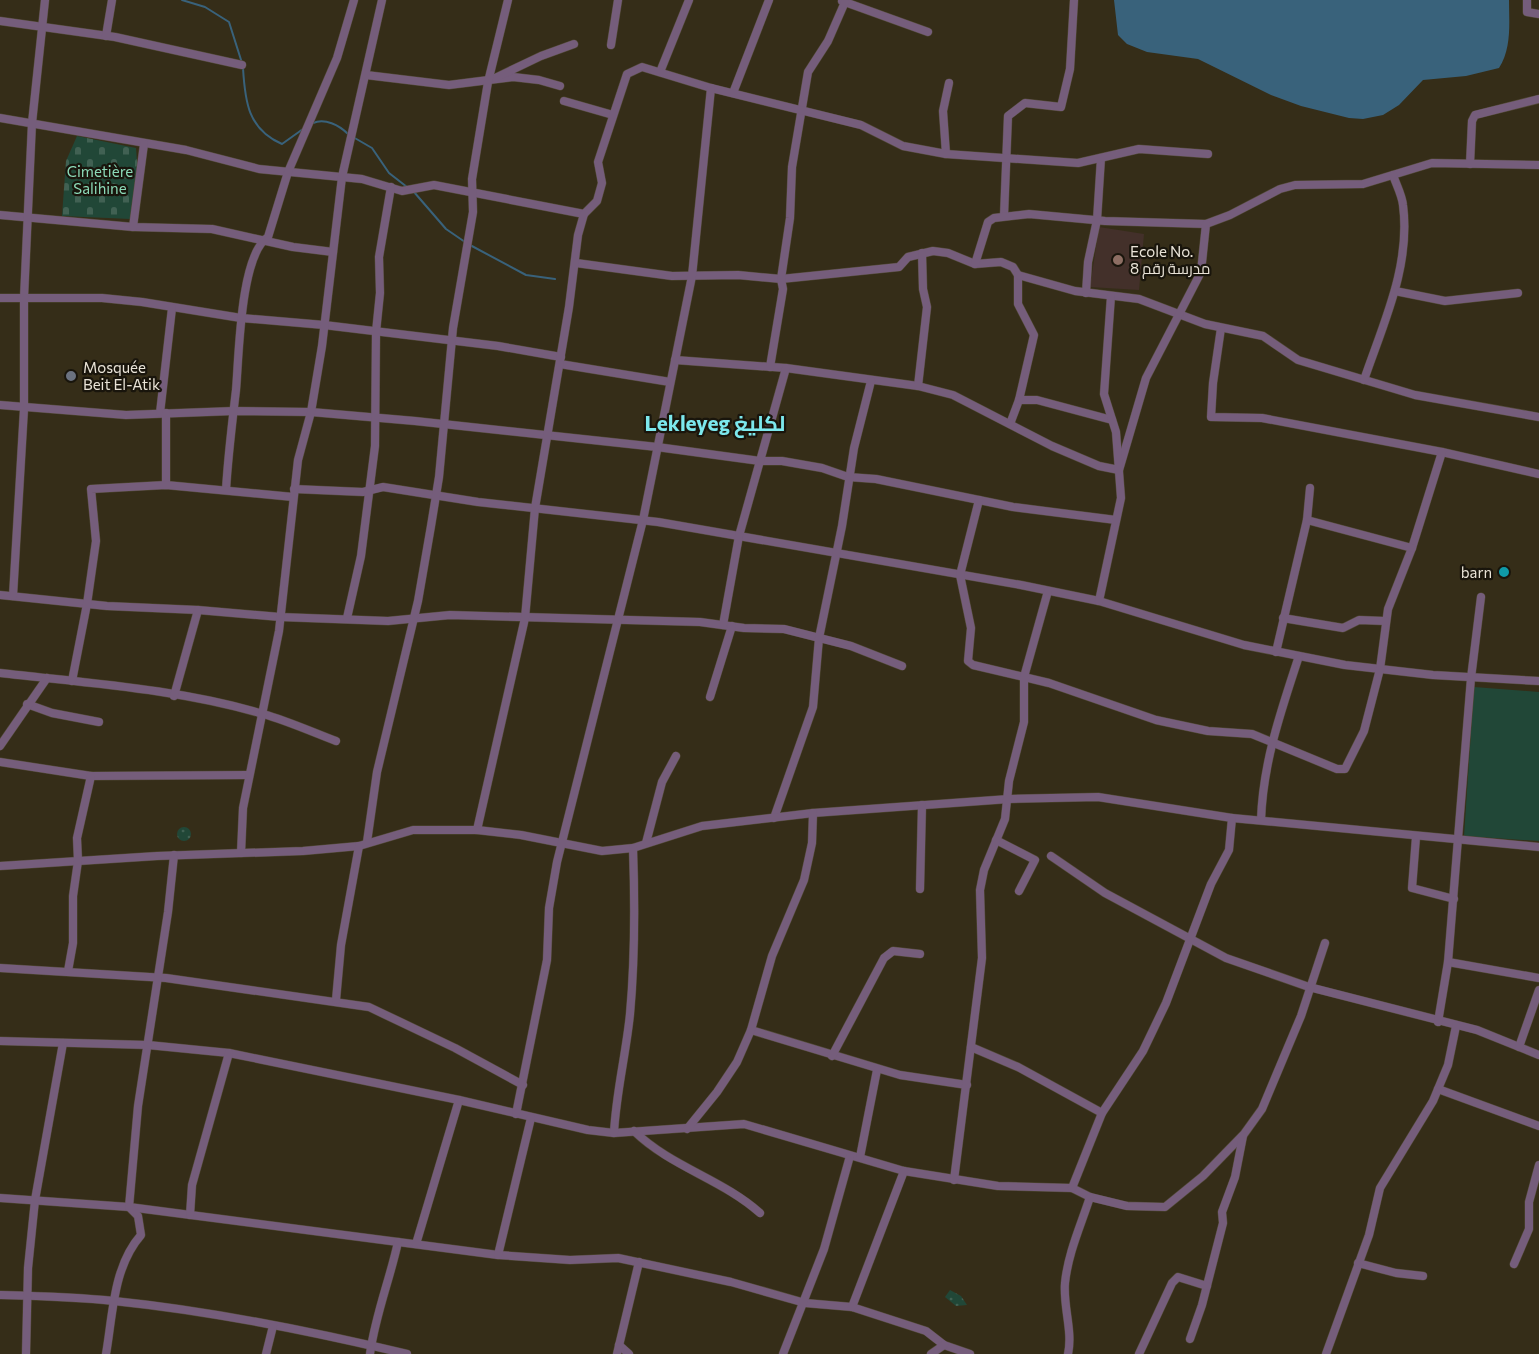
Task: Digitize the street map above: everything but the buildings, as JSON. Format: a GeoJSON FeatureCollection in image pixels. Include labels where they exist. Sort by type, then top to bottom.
{"type":"FeatureCollection","features":[{"type":"Feature","properties":{"kind":"street"},"geometry":{"type":"LineString","coordinates":[[13,596],[24,409],[24,298],[32,123],[45,0]]}},
{"type":"Feature","properties":{"kind":"street"},"geometry":{"type":"LineString","coordinates":[[106,36],[112,0]]}},
{"type":"Feature","properties":{"kind":"street"},"geometry":{"type":"LineString","coordinates":[[226,490],[228,444],[234,411],[241,318],[252,262],[263,240],[268,237],[288,172],[337,58],[354,0]]}},
{"type":"Feature","properties":{"kind":"street"},"geometry":{"type":"LineString","coordinates":[[242,853],[243,808],[248,776],[264,714],[280,617],[298,460],[311,412],[342,177],[382,0]]}},
{"type":"Feature","properties":{"kind":"street"},"geometry":{"type":"LineString","coordinates":[[336,1000],[341,945],[377,772],[414,617],[437,493],[452,340],[474,192],[472,179],[489,82],[508,0]]}},
{"type":"Feature","properties":{"kind":"street"},"geometry":{"type":"LineString","coordinates":[[611,45],[618,0]]}},
{"type":"Feature","properties":{"kind":"street"},"geometry":{"type":"LineString","coordinates":[[660,72],[689,0]]}},
{"type":"Feature","properties":{"kind":"street"},"geometry":{"type":"LineString","coordinates":[[733,93],[769,0]]}},
{"type":"Feature","properties":{"kind":"street"},"geometry":{"type":"LineString","coordinates":[[1004,216],[1008,116],[1025,103],[1061,107],[1070,69],[1074,0]]}},
{"type":"Feature","properties":{"kind":"street"},"geometry":{"type":"LineString","coordinates":[[1527,0],[1527,12],[1539,14]]}},
{"type":"Feature","properties":{"kind":"street"},"geometry":{"type":"LineString","coordinates":[[770,367],[783,289],[781,279],[789,218],[792,167],[810,66],[828,41],[843,1],[928,32]]}},
{"type":"Feature","properties":{"kind":"street"},"geometry":{"type":"LineString","coordinates":[[0,21],[106,36],[242,65]]}},
{"type":"Feature","properties":{"kind":"street"},"geometry":{"type":"LineString","coordinates":[[489,82],[523,64],[574,44]]}},
{"type":"Feature","properties":{"kind":"street"},"geometry":{"type":"LineString","coordinates":[[477,830],[495,742],[525,618],[535,508],[576,263],[578,235],[584,214],[597,201],[602,183],[598,162],[631,70],[642,66],[733,93],[865,126],[903,146],[946,154],[1005,160],[1078,163],[1139,149],[1208,154]]}},
{"type":"Feature","properties":{"kind":"street"},"geometry":{"type":"LineString","coordinates":[[366,75],[449,85],[489,82],[513,77],[539,80],[560,86]]}},
{"type":"Feature","properties":{"kind":"street"},"geometry":{"type":"LineString","coordinates":[[946,154],[943,111],[949,83]]}},
{"type":"Feature","properties":{"kind":"street"},"geometry":{"type":"LineString","coordinates":[[516,1114],[547,960],[549,908],[643,520],[692,276],[711,87]]}},
{"type":"Feature","properties":{"kind":"street"},"geometry":{"type":"LineString","coordinates":[[1470,164],[1472,121],[1475,115],[1539,99]]}},
{"type":"Feature","properties":{"kind":"street"},"geometry":{"type":"LineString","coordinates":[[564,101],[613,115]]}},
{"type":"Feature","properties":{"kind":"street"},"geometry":{"type":"LineString","coordinates":[[0,118],[186,150],[258,169],[362,179],[402,191],[434,185],[584,214]]}},
{"type":"Feature","properties":{"kind":"street"},"geometry":{"type":"LineString","coordinates":[[133,227],[144,144]]}},
{"type":"Feature","properties":{"kind":"street"},"geometry":{"type":"LineString","coordinates":[[1086,293],[1088,262],[1097,220],[1101,158]]}},
{"type":"Feature","properties":{"kind":"street"},"geometry":{"type":"LineString","coordinates":[[975,264],[988,222],[1004,216],[1029,214],[1097,220],[1206,224],[1230,215],[1280,189],[1295,185],[1363,184],[1432,164],[1539,165]]}},
{"type":"Feature","properties":{"kind":"street"},"geometry":{"type":"LineString","coordinates":[[1364,380],[1395,291],[1403,258],[1403,204],[1393,175]]}},
{"type":"Feature","properties":{"kind":"street"},"geometry":{"type":"LineString","coordinates":[[347,618],[361,556],[371,490],[377,418],[376,333],[380,292],[379,256],[391,187]]}},
{"type":"Feature","properties":{"kind":"street"},"geometry":{"type":"LineString","coordinates":[[0,215],[133,227],[212,229],[333,252]]}},
{"type":"Feature","properties":{"kind":"street"},"geometry":{"type":"LineString","coordinates":[[1119,470],[1141,390],[1203,267],[1206,224]]}},
{"type":"Feature","properties":{"kind":"street"},"geometry":{"type":"LineString","coordinates":[[576,263],[672,276],[781,279],[899,267],[908,257],[922,253],[948,253],[975,264],[1001,262],[1013,267],[1018,275],[1018,304],[1034,335],[1019,400],[1010,424]]}},
{"type":"Feature","properties":{"kind":"street"},"geometry":{"type":"LineString","coordinates":[[918,386],[927,308],[923,289],[922,253]]}},
{"type":"Feature","properties":{"kind":"street"},"geometry":{"type":"LineString","coordinates":[[1018,275],[1086,293],[1139,299],[1221,328],[1263,336],[1298,360],[1414,395],[1539,417]]}},
{"type":"Feature","properties":{"kind":"street"},"geometry":{"type":"LineString","coordinates":[[1395,291],[1445,301],[1518,292]]}},
{"type":"Feature","properties":{"kind":"street"},"geometry":{"type":"LineString","coordinates":[[1099,601],[1121,498],[1112,420],[1104,394],[1111,296]]}},
{"type":"Feature","properties":{"kind":"street"},"geometry":{"type":"LineString","coordinates":[[0,298],[102,298],[241,318],[452,340],[670,382]]}},
{"type":"Feature","properties":{"kind":"street"},"geometry":{"type":"LineString","coordinates":[[166,485],[163,413],[172,308]]}},
{"type":"Feature","properties":{"kind":"street"},"geometry":{"type":"LineString","coordinates":[[1221,328],[1213,383],[1211,417],[1262,418],[1442,452],[1539,474]]}},
{"type":"Feature","properties":{"kind":"street"},"geometry":{"type":"LineString","coordinates":[[675,360],[786,368],[918,386],[953,395],[1099,466],[1119,470]]}},
{"type":"Feature","properties":{"kind":"street"},"geometry":{"type":"LineString","coordinates":[[723,625],[739,536],[786,368]]}},
{"type":"Feature","properties":{"kind":"street"},"geometry":{"type":"LineString","coordinates":[[774,818],[811,715],[819,638],[837,553],[848,477],[871,381]]}},
{"type":"Feature","properties":{"kind":"street"},"geometry":{"type":"LineString","coordinates":[[1019,400],[1037,400],[1112,420]]}},
{"type":"Feature","properties":{"kind":"street"},"geometry":{"type":"LineString","coordinates":[[0,405],[24,409],[126,415],[234,411],[311,412],[377,418],[657,447],[760,461],[782,461],[822,468],[848,477],[876,479],[979,500],[1116,520]]}},
{"type":"Feature","properties":{"kind":"street"},"geometry":{"type":"LineString","coordinates":[[979,500],[960,575],[971,628],[968,661],[973,665],[1024,677],[1156,720],[1208,731],[1252,734],[1337,770],[1345,769],[1364,731],[1380,669],[1385,621],[1412,548],[1442,452]]}},
{"type":"Feature","properties":{"kind":"street"},"geometry":{"type":"LineString","coordinates":[[72,681],[96,541],[91,489],[166,485],[294,493],[371,490],[383,487],[437,493],[478,502],[643,520],[1099,601],[1276,652],[1380,669],[1471,678],[1539,681]]}},
{"type":"Feature","properties":{"kind":"street"},"geometry":{"type":"LineString","coordinates":[[1276,652],[1307,520],[1310,488]]}},
{"type":"Feature","properties":{"kind":"street"},"geometry":{"type":"LineString","coordinates":[[1307,520],[1412,548]]}},
{"type":"Feature","properties":{"kind":"street"},"geometry":{"type":"LineString","coordinates":[[954,1180],[968,1085],[982,958],[980,890],[984,870],[1005,819],[1009,799],[1009,781],[1024,723],[1024,677],[1048,591]]}},
{"type":"Feature","properties":{"kind":"street"},"geometry":{"type":"LineString","coordinates":[[0,595],[87,604],[280,617],[388,621],[414,617],[618,619],[784,629],[851,646],[902,666]]}},
{"type":"Feature","properties":{"kind":"street"},"geometry":{"type":"LineString","coordinates":[[1438,1022],[1455,899],[1471,678],[1482,597]]}},
{"type":"Feature","properties":{"kind":"street"},"geometry":{"type":"LineString","coordinates":[[174,696],[198,610]]}},
{"type":"Feature","properties":{"kind":"street"},"geometry":{"type":"LineString","coordinates":[[1283,618],[1343,628],[1359,620],[1385,621]]}},
{"type":"Feature","properties":{"kind":"street"},"geometry":{"type":"LineString","coordinates":[[710,697],[732,626]]}},
{"type":"Feature","properties":{"kind":"street"},"geometry":{"type":"LineString","coordinates":[[1261,820],[1262,789],[1271,742],[1299,656]]}},
{"type":"Feature","properties":{"kind":"street"},"geometry":{"type":"LineString","coordinates":[[0,673],[174,696],[264,714],[336,741]]}},
{"type":"Feature","properties":{"kind":"street"},"geometry":{"type":"LineString","coordinates":[[0,746],[47,678]]}},
{"type":"Feature","properties":{"kind":"street"},"geometry":{"type":"LineString","coordinates":[[27,704],[52,714],[99,722]]}},
{"type":"Feature","properties":{"kind":"street"},"geometry":{"type":"LineString","coordinates":[[646,843],[662,782],[676,756]]}},
{"type":"Feature","properties":{"kind":"street"},"geometry":{"type":"LineString","coordinates":[[0,762],[91,776],[248,776]]}},
{"type":"Feature","properties":{"kind":"street"},"geometry":{"type":"LineString","coordinates":[[68,971],[73,943],[73,896],[78,861],[77,838],[91,776]]}},
{"type":"Feature","properties":{"kind":"street"},"geometry":{"type":"LineString","coordinates":[[0,867],[363,844],[413,830],[477,830],[602,851],[633,848],[702,826],[813,813],[1009,799],[1098,797],[1232,818],[1539,847]]}},
{"type":"Feature","properties":{"kind":"street"},"geometry":{"type":"LineString","coordinates":[[920,889],[922,805]]}},
{"type":"Feature","properties":{"kind":"street"},"geometry":{"type":"LineString","coordinates":[[687,1129],[737,1062],[751,1030],[771,956],[804,880],[812,843],[813,813]]}},
{"type":"Feature","properties":{"kind":"street"},"geometry":{"type":"LineString","coordinates":[[1072,1188],[1102,1113],[1143,1052],[1166,1003],[1211,884],[1229,850],[1232,818]]}},
{"type":"Feature","properties":{"kind":"street"},"geometry":{"type":"LineString","coordinates":[[1416,837],[1412,888],[1455,899]]}},
{"type":"Feature","properties":{"kind":"street"},"geometry":{"type":"LineString","coordinates":[[996,840],[1035,860],[1019,891]]}},
{"type":"Feature","properties":{"kind":"street"},"geometry":{"type":"LineString","coordinates":[[614,1133],[616,1097],[629,1016],[633,964],[636,905],[633,848]]}},
{"type":"Feature","properties":{"kind":"street"},"geometry":{"type":"LineString","coordinates":[[129,1207],[138,1106],[159,977],[174,855]]}},
{"type":"Feature","properties":{"kind":"street"},"geometry":{"type":"LineString","coordinates":[[1052,856],[1105,892],[1189,940],[1226,958],[1309,987],[1438,1022],[1477,1030],[1539,1055]]}},
{"type":"Feature","properties":{"kind":"street"},"geometry":{"type":"LineString","coordinates":[[0,1041],[148,1045],[229,1053],[459,1100],[531,1118],[614,1133],[687,1129],[714,1124],[744,1124],[772,1130],[904,1171],[998,1186],[1072,1188],[1090,1197],[1127,1206],[1165,1207],[1203,1176],[1244,1134],[1262,1109],[1300,1016],[1325,943]]}},
{"type":"Feature","properties":{"kind":"street"},"geometry":{"type":"LineString","coordinates":[[832,1056],[884,958],[893,951],[920,954]]}},
{"type":"Feature","properties":{"kind":"street"},"geometry":{"type":"LineString","coordinates":[[1448,962],[1539,978]]}},
{"type":"Feature","properties":{"kind":"street"},"geometry":{"type":"LineString","coordinates":[[0,968],[159,977],[336,1000],[369,1007],[522,1085]]}},
{"type":"Feature","properties":{"kind":"street"},"geometry":{"type":"LineString","coordinates":[[1519,1047],[1539,990]]}},
{"type":"Feature","properties":{"kind":"street"},"geometry":{"type":"LineString","coordinates":[[1326,1354],[1369,1235],[1380,1188],[1433,1101],[1448,1065],[1456,1026]]}},
{"type":"Feature","properties":{"kind":"street"},"geometry":{"type":"LineString","coordinates":[[751,1030],[878,1070],[942,1083],[968,1085]]}},
{"type":"Feature","properties":{"kind":"street"},"geometry":{"type":"LineString","coordinates":[[26,1354],[36,1200],[63,1043]]}},
{"type":"Feature","properties":{"kind":"street"},"geometry":{"type":"LineString","coordinates":[[972,1047],[1018,1067],[1102,1113]]}},
{"type":"Feature","properties":{"kind":"street"},"geometry":{"type":"LineString","coordinates":[[190,1215],[192,1185],[229,1053]]}},
{"type":"Feature","properties":{"kind":"street"},"geometry":{"type":"LineString","coordinates":[[860,1158],[878,1070]]}},
{"type":"Feature","properties":{"kind":"street"},"geometry":{"type":"LineString","coordinates":[[1438,1089],[1539,1126]]}},
{"type":"Feature","properties":{"kind":"street"},"geometry":{"type":"LineString","coordinates":[[417,1244],[459,1100]]}},
{"type":"Feature","properties":{"kind":"street"},"geometry":{"type":"LineString","coordinates":[[498,1254],[531,1118]]}},
{"type":"Feature","properties":{"kind":"street"},"geometry":{"type":"LineString","coordinates":[[634,1131],[652,1148],[740,1195],[760,1213]]}},
{"type":"Feature","properties":{"kind":"street"},"geometry":{"type":"LineString","coordinates":[[1190,1339],[1207,1286],[1223,1223],[1222,1212],[1235,1177],[1244,1134]]}},
{"type":"Feature","properties":{"kind":"street"},"geometry":{"type":"LineString","coordinates":[[783,1354],[790,1331],[805,1303],[824,1249],[850,1156]]}},
{"type":"Feature","properties":{"kind":"street"},"geometry":{"type":"LineString","coordinates":[[1514,1264],[1530,1229],[1528,1202],[1539,1165]]}},
{"type":"Feature","properties":{"kind":"street"},"geometry":{"type":"LineString","coordinates":[[852,1307],[904,1171]]}},
{"type":"Feature","properties":{"kind":"street"},"geometry":{"type":"LineString","coordinates":[[1068,1354],[1071,1343],[1065,1284],[1071,1248],[1090,1197]]}},
{"type":"Feature","properties":{"kind":"street"},"geometry":{"type":"LineString","coordinates":[[0,1198],[129,1207],[498,1254],[570,1260],[618,1258],[731,1282],[805,1303],[852,1307],[926,1331],[944,1345],[969,1354]]}},
{"type":"Feature","properties":{"kind":"street"},"geometry":{"type":"LineString","coordinates":[[106,1354],[114,1301],[125,1256],[141,1235],[138,1216],[129,1207]]}},
{"type":"Feature","properties":{"kind":"street"},"geometry":{"type":"LineString","coordinates":[[1530,1229],[1539,1234]]}},
{"type":"Feature","properties":{"kind":"street"},"geometry":{"type":"LineString","coordinates":[[371,1350],[398,1242]]}},
{"type":"Feature","properties":{"kind":"street"},"geometry":{"type":"LineString","coordinates":[[617,1354],[639,1262]]}},
{"type":"Feature","properties":{"kind":"street"},"geometry":{"type":"LineString","coordinates":[[1358,1263],[1396,1273],[1423,1276]]}},
{"type":"Feature","properties":{"kind":"street"},"geometry":{"type":"LineString","coordinates":[[1139,1354],[1172,1283],[1178,1277],[1207,1286]]}},
{"type":"Feature","properties":{"kind":"street"},"geometry":{"type":"LineString","coordinates":[[0,1295],[114,1301],[273,1326],[371,1350],[407,1354]]}},
{"type":"Feature","properties":{"kind":"street"},"geometry":{"type":"LineString","coordinates":[[266,1354],[273,1326]]}},
{"type":"Feature","properties":{"kind":"street"},"geometry":{"type":"LineString","coordinates":[[619,1345],[629,1354]]}},
{"type":"Feature","properties":{"kind":"street"},"geometry":{"type":"LineString","coordinates":[[931,1354],[944,1345]]}},
{"type":"Feature","properties":{"kind":"shaded area","name":"Ecole No. 8 مدرسة رقم"},"geometry":{"type":"Polygon","coordinates":[[[1099,227],[1144,234],[1139,290],[1090,287],[1099,227]]]}},
{"type":"Feature","properties":{"kind":"green space","name":"Cimetière Salihine"},"geometry":{"type":"Polygon","coordinates":[[[77,136],[136,148],[138,176],[131,219],[62,216],[66,161],[77,136]]]}},
{"type":"Feature","properties":{"kind":"green space"},"geometry":{"type":"Polygon","coordinates":[[[1474,687],[1539,692],[1539,841],[1464,836],[1474,687]]]}},
{"type":"Feature","properties":{"kind":"green space"},"geometry":{"type":"Polygon","coordinates":[[[184,827],[189,829],[191,834],[189,839],[184,841],[179,839],[177,834],[179,829],[184,827]]]}},
{"type":"Feature","properties":{"kind":"green space"},"geometry":{"type":"Polygon","coordinates":[[[950,1290],[961,1296],[967,1305],[956,1306],[945,1297],[950,1290]]]}},
{"type":"Feature","properties":{"kind":"water"},"geometry":{"type":"Polygon","coordinates":[[[1114,0],[1509,0],[1509,35],[1506,52],[1499,68],[1466,76],[1423,80],[1399,105],[1383,115],[1363,119],[1349,118],[1301,106],[1271,95],[1198,59],[1147,52],[1127,44],[1118,35],[1114,0]]]}},
{"type":"Feature","properties":{"kind":"waterway"},"geometry":{"type":"LineString","coordinates":[[182,0],[205,7],[229,22],[242,63]]}},
{"type":"Feature","properties":{"kind":"waterway"},"geometry":{"type":"LineString","coordinates":[[243,68],[250,113],[262,131],[282,144],[303,129]]}},
{"type":"Feature","properties":{"kind":"waterway"},"geometry":{"type":"LineString","coordinates":[[313,123],[322,121],[332,123],[348,134]]}},
{"type":"Feature","properties":{"kind":"waterway"},"geometry":{"type":"LineString","coordinates":[[353,137],[372,148],[389,173],[407,187]]}},
{"type":"Feature","properties":{"kind":"waterway"},"geometry":{"type":"LineString","coordinates":[[414,192],[446,229],[465,242]]}},
{"type":"Feature","properties":{"kind":"waterway"},"geometry":{"type":"LineString","coordinates":[[470,245],[526,275],[555,279]]}},
{"type":"Feature","properties":{"kind":"place","name":"Ecole No. 8 مدرسة رقم"},"geometry":{"type":"Point","coordinates":[1118,260]}},
{"type":"Feature","properties":{"kind":"place","name":"Mosquée Beit El-Atik"},"geometry":{"type":"Point","coordinates":[71,376]}},
{"type":"Feature","properties":{"kind":"place","name":"barn"},"geometry":{"type":"Point","coordinates":[1504,572]}},
{"type":"Feature","properties":{"kind":"district","name":"Lekleyeg لكليغ"},"geometry":{"type":"Point","coordinates":[715,422]}}]}
